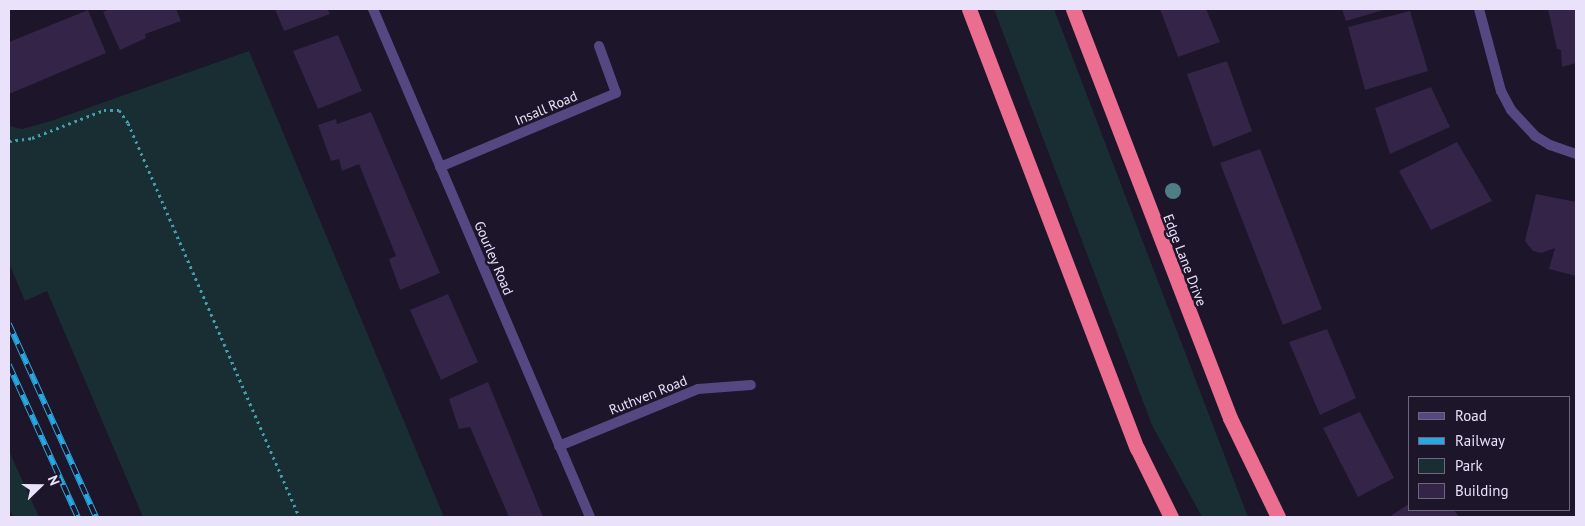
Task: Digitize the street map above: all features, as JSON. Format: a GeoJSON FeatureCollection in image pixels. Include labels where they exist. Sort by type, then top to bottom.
{"type":"FeatureCollection","features":[{"type":"Feature","properties":{"kind":"highway"},"geometry":{"type":"LineString","coordinates":[[970,9],[1136,448],[1171,517]]}},
{"type":"Feature","properties":{"kind":"highway","name":"Edge Lane Drive"},"geometry":{"type":"LineString","coordinates":[[1073,9],[1230,418],[1278,517]]}},
{"type":"Feature","properties":{"kind":"street","name":"Gourley Road"},"geometry":{"type":"LineString","coordinates":[[374,9],[590,517]]}},
{"type":"Feature","properties":{"kind":"street"},"geometry":{"type":"LineString","coordinates":[[1479,9],[1501,91],[1511,110],[1535,136],[1550,146],[1576,154]]}},
{"type":"Feature","properties":{"kind":"street","name":"Insall Road"},"geometry":{"type":"LineString","coordinates":[[440,167],[616,93],[599,46]]}},
{"type":"Feature","properties":{"kind":"street","name":"Ruthven Road"},"geometry":{"type":"LineString","coordinates":[[559,446],[698,390],[751,385]]}},
{"type":"Feature","properties":{"kind":"path"},"geometry":{"type":"LineString","coordinates":[[9,141],[32,138],[104,110],[119,110],[128,123],[299,517]]}},
{"type":"Feature","properties":{"kind":"green space"},"geometry":{"type":"Polygon","coordinates":[[[994,9],[1054,9],[1248,517],[1202,517],[1152,425],[994,9]]]}},
{"type":"Feature","properties":{"kind":"green space"},"geometry":{"type":"Polygon","coordinates":[[[249,51],[444,517],[143,517],[47,291],[25,301],[9,263],[9,126],[22,129],[51,121],[249,51]]]}},
{"type":"Feature","properties":{"kind":"green space"},"geometry":{"type":"Polygon","coordinates":[[[9,451],[39,517],[13,517],[9,508],[9,451]]]}},
{"type":"Feature","properties":{"kind":"building"},"geometry":{"type":"Polygon","coordinates":[[[110,9],[176,9],[181,21],[145,34],[146,38],[120,50],[103,12],[110,9]]]}},
{"type":"Feature","properties":{"kind":"building"},"geometry":{"type":"Polygon","coordinates":[[[275,9],[327,9],[330,14],[284,31],[275,9]]]}},
{"type":"Feature","properties":{"kind":"building"},"geometry":{"type":"Polygon","coordinates":[[[1160,9],[1206,9],[1220,42],[1178,57],[1160,9]]]}},
{"type":"Feature","properties":{"kind":"building"},"geometry":{"type":"Polygon","coordinates":[[[1342,9],[1387,9],[1346,21],[1342,9]]]}},
{"type":"Feature","properties":{"kind":"building"},"geometry":{"type":"Polygon","coordinates":[[[1548,9],[1576,9],[1576,63],[1562,67],[1561,50],[1557,49],[1548,9]]]}},
{"type":"Feature","properties":{"kind":"building"},"geometry":{"type":"Polygon","coordinates":[[[88,10],[106,53],[9,94],[9,42],[88,10]]]}},
{"type":"Feature","properties":{"kind":"building"},"geometry":{"type":"Polygon","coordinates":[[[1410,11],[1428,71],[1365,90],[1348,27],[1410,11]]]}},
{"type":"Feature","properties":{"kind":"building"},"geometry":{"type":"Polygon","coordinates":[[[338,35],[362,91],[318,109],[293,51],[338,35]]]}},
{"type":"Feature","properties":{"kind":"building"},"geometry":{"type":"Polygon","coordinates":[[[1227,61],[1252,131],[1213,147],[1187,74],[1227,61]]]}},
{"type":"Feature","properties":{"kind":"building"},"geometry":{"type":"Polygon","coordinates":[[[1431,87],[1450,127],[1390,154],[1375,108],[1431,87]]]}},
{"type":"Feature","properties":{"kind":"building"},"geometry":{"type":"Polygon","coordinates":[[[371,112],[440,273],[400,290],[389,259],[396,256],[359,164],[342,171],[339,159],[331,161],[318,125],[336,119],[337,124],[371,112]]]}},
{"type":"Feature","properties":{"kind":"building"},"geometry":{"type":"Polygon","coordinates":[[[1457,142],[1492,201],[1431,230],[1399,171],[1457,142]]]}},
{"type":"Feature","properties":{"kind":"building"},"geometry":{"type":"Polygon","coordinates":[[[1260,149],[1322,309],[1283,325],[1220,163],[1260,149]]]}},
{"type":"Feature","properties":{"kind":"building"},"geometry":{"type":"Polygon","coordinates":[[[1536,194],[1576,202],[1576,276],[1549,269],[1555,248],[1541,253],[1533,251],[1525,241],[1536,194]]]}},
{"type":"Feature","properties":{"kind":"building"},"geometry":{"type":"Polygon","coordinates":[[[448,294],[478,362],[441,380],[410,310],[448,294]]]}},
{"type":"Feature","properties":{"kind":"building"},"geometry":{"type":"Polygon","coordinates":[[[1327,329],[1356,398],[1320,415],[1289,342],[1327,329]]]}},
{"type":"Feature","properties":{"kind":"building"},"geometry":{"type":"Polygon","coordinates":[[[488,382],[543,517],[509,517],[470,427],[459,429],[449,399],[488,382]]]}},
{"type":"Feature","properties":{"kind":"building"},"geometry":{"type":"Polygon","coordinates":[[[1360,412],[1394,478],[1358,497],[1323,428],[1360,412]]]}},
{"type":"Feature","properties":{"kind":"building"},"geometry":{"type":"Polygon","coordinates":[[[1408,505],[1408,511],[1455,511],[1459,517],[1389,517],[1408,505]]]}},
{"type":"Feature","properties":{"kind":"railway"},"geometry":{"type":"LineString","coordinates":[[9,324],[96,517]]}},
{"type":"Feature","properties":{"kind":"railway"},"geometry":{"type":"LineString","coordinates":[[9,365],[78,517]]}}]}
